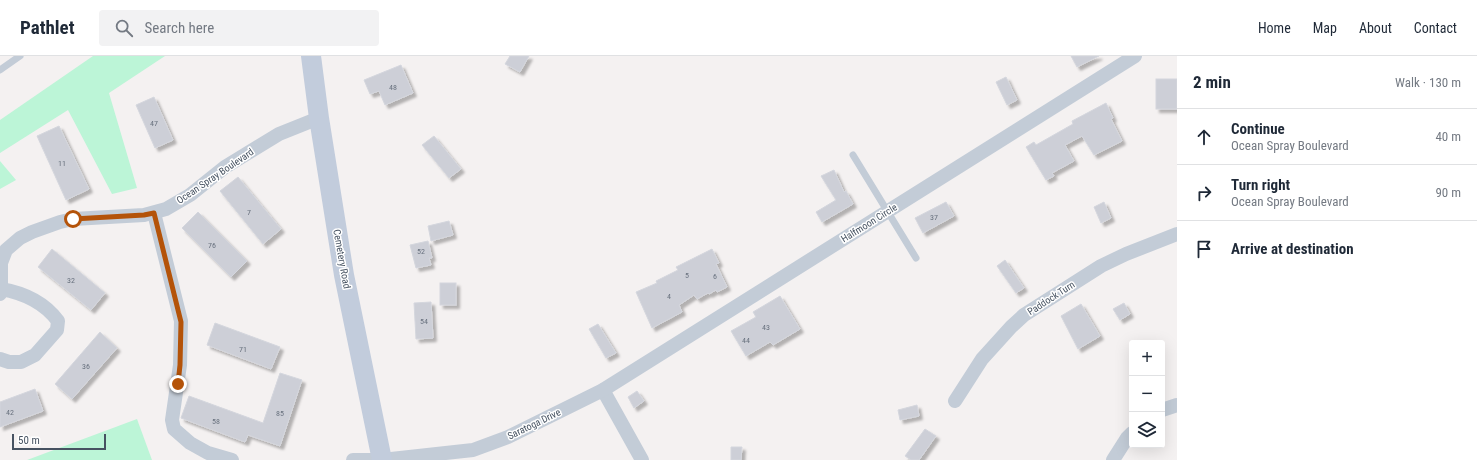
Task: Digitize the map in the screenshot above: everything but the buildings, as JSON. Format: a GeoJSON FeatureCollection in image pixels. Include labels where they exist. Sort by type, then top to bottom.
{"type":"FeatureCollection","features":[{"type":"Feature","properties":{"kind":"street","name":"Cemetery Road"},"geometry":{"type":"LineString","coordinates":[[311,56],[319,118],[344,275],[382,460]]}},
{"type":"Feature","properties":{"kind":"street","name":"Halfmoon Circle"},"geometry":{"type":"LineString","coordinates":[[603,390],[1135,56]]}},
{"type":"Feature","properties":{"kind":"street","name":"Ocean Spray Boulevard"},"geometry":{"type":"LineString","coordinates":[[0,359],[9,362],[21,362],[35,355],[57,330],[58,321],[51,312],[27,296],[17,292],[1,291],[1,263],[6,250],[20,238],[32,232],[73,219],[144,215],[166,209],[190,195],[225,167],[279,134],[319,118]]}},
{"type":"Feature","properties":{"kind":"street"},"geometry":{"type":"LineString","coordinates":[[154,213],[181,322],[180,365],[172,420],[174,429],[190,443],[202,450],[232,460]]}},
{"type":"Feature","properties":{"kind":"street","name":"Paddock Turn"},"geometry":{"type":"LineString","coordinates":[[956,401],[982,359],[1024,315],[1101,266],[1126,254],[1177,234]]}},
{"type":"Feature","properties":{"kind":"street"},"geometry":{"type":"LineString","coordinates":[[603,390],[642,460]]}},
{"type":"Feature","properties":{"kind":"street","name":"Saratoga Drive"},"geometry":{"type":"LineString","coordinates":[[382,460],[474,455],[603,390]]}},
{"type":"Feature","properties":{"kind":"street"},"geometry":{"type":"LineString","coordinates":[[1165,409],[1177,404]]}},
{"type":"Feature","properties":{"kind":"street"},"geometry":{"type":"LineString","coordinates":[[1113,460],[1129,436]]}},
{"type":"Feature","properties":{"kind":"street"},"geometry":{"type":"LineString","coordinates":[[353,460],[382,460]]}},
{"type":"Feature","properties":{"kind":"lane"},"geometry":{"type":"LineString","coordinates":[[0,70],[20,56]]}},
{"type":"Feature","properties":{"kind":"lane"},"geometry":{"type":"LineString","coordinates":[[853,155],[916,258]]}},
{"type":"Feature","properties":{"kind":"green space"},"geometry":{"type":"Polygon","coordinates":[[[93,56],[165,56],[109,93],[137,188],[112,194],[68,110],[0,153],[0,120],[93,56]]]}},
{"type":"Feature","properties":{"kind":"green space"},"geometry":{"type":"Polygon","coordinates":[[[0,161],[16,180],[0,189],[0,161]]]}},
{"type":"Feature","properties":{"kind":"green space"},"geometry":{"type":"Polygon","coordinates":[[[137,419],[152,460],[27,460],[137,419]]]}},
{"type":"Feature","properties":{"kind":"route"},"geometry":{"type":"LineString","coordinates":[[73,219],[144,215],[154,213],[181,322],[178,384]]}}]}
